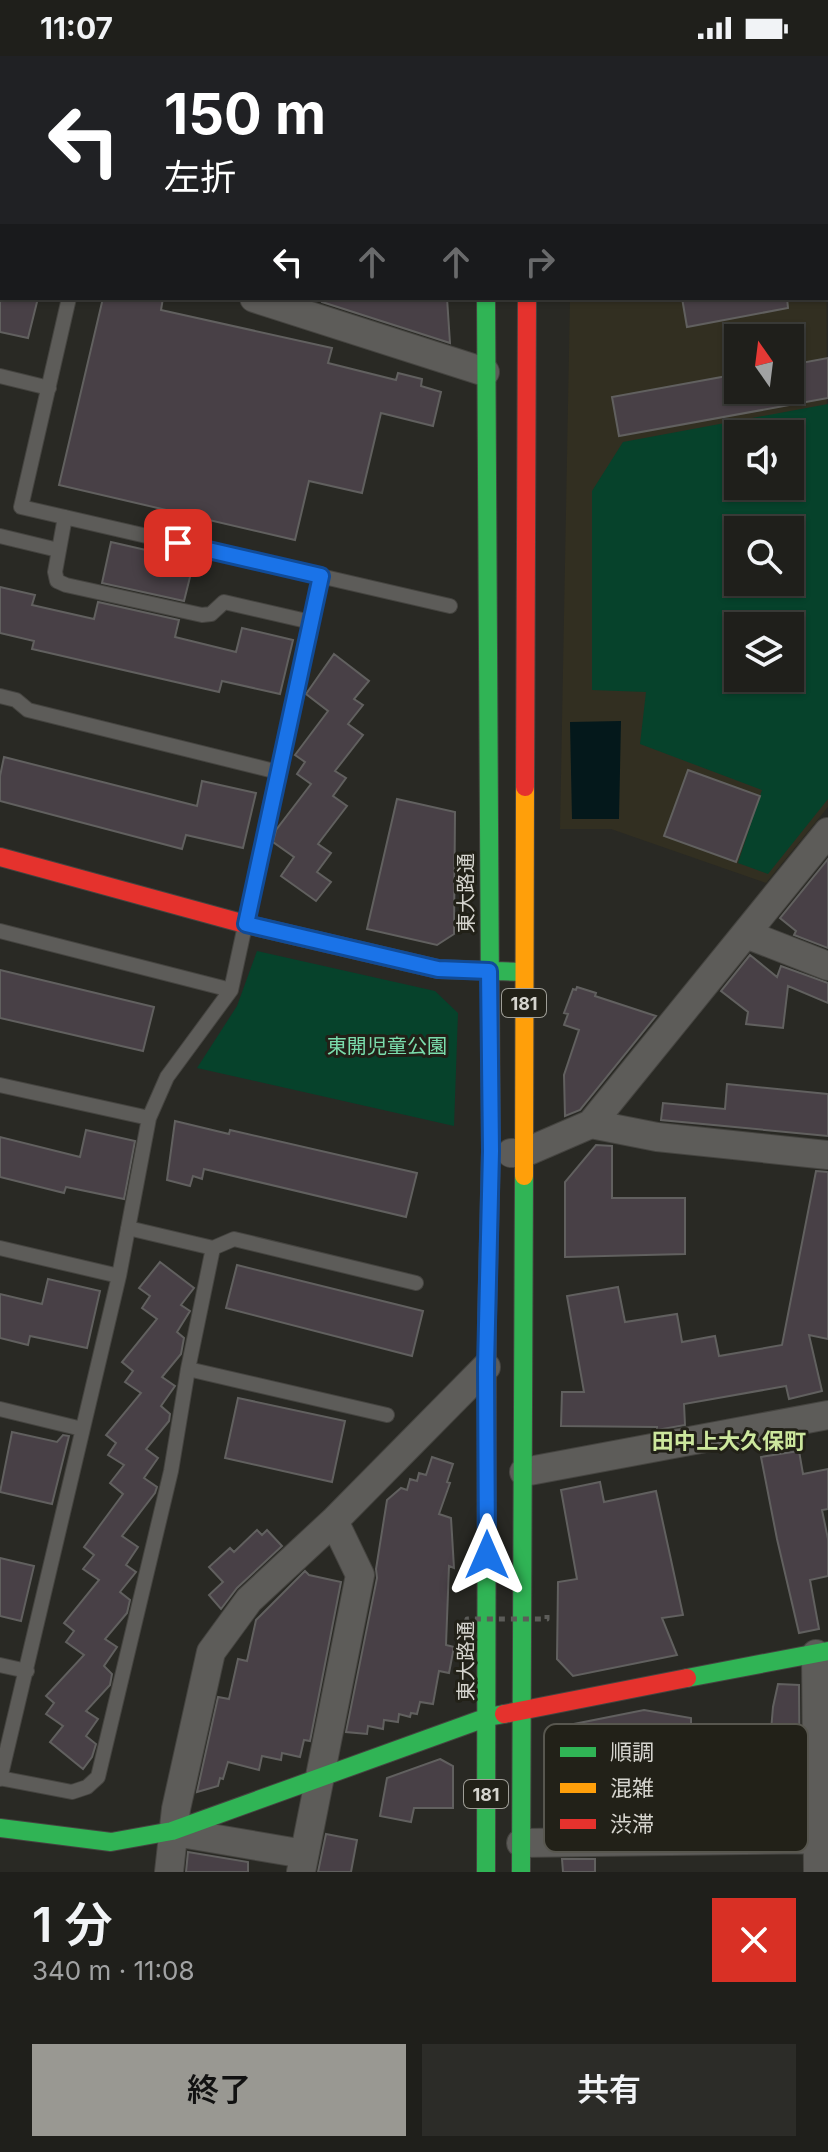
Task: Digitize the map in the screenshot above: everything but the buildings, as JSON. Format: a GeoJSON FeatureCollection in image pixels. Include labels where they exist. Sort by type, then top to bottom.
{"type":"FeatureCollection","features":[{"type":"Feature","properties":{"kind":"main road","name":"東大路通"},"geometry":{"type":"LineString","coordinates":[[486,300],[491,1151],[486,1367],[486,1872]]}},
{"type":"Feature","properties":{"kind":"main road","name":"181"},"geometry":{"type":"LineString","coordinates":[[521,1872],[527,300]]}},
{"type":"Feature","properties":{"kind":"main road"},"geometry":{"type":"LineString","coordinates":[[0,857],[246,924],[438,969],[523,972]]}},
{"type":"Feature","properties":{"kind":"main road"},"geometry":{"type":"LineString","coordinates":[[0,1828],[111,1842],[172,1831],[488,1717],[822,1652]]}},
{"type":"Feature","properties":{"kind":"street"},"geometry":{"type":"LineString","coordinates":[[260,300],[485,372]]}},
{"type":"Feature","properties":{"kind":"street"},"geometry":{"type":"LineString","coordinates":[[491,1151],[524,1153],[591,1124],[828,832]]}},
{"type":"Feature","properties":{"kind":"street"},"geometry":{"type":"LineString","coordinates":[[746,934],[828,966]]}},
{"type":"Feature","properties":{"kind":"street"},"geometry":{"type":"LineString","coordinates":[[591,1124],[657,1137],[828,1155]]}},
{"type":"Feature","properties":{"kind":"street"},"geometry":{"type":"LineString","coordinates":[[169,1872],[172,1831],[211,1652],[249,1600],[334,1521],[486,1367]]}},
{"type":"Feature","properties":{"kind":"street"},"geometry":{"type":"LineString","coordinates":[[524,1472],[828,1415]]}},
{"type":"Feature","properties":{"kind":"street"},"geometry":{"type":"LineString","coordinates":[[172,1831],[303,1863],[360,1575],[334,1521]]}},
{"type":"Feature","properties":{"kind":"street"},"geometry":{"type":"LineString","coordinates":[[818,1872],[823,1839],[822,1652]]}},
{"type":"Feature","properties":{"kind":"street"},"geometry":{"type":"LineString","coordinates":[[521,1843],[544,1843]]}},
{"type":"Feature","properties":{"kind":"lane"},"geometry":{"type":"LineString","coordinates":[[69,300],[21,507],[450,606]]}},
{"type":"Feature","properties":{"kind":"lane"},"geometry":{"type":"LineString","coordinates":[[0,376],[49,388]]}},
{"type":"Feature","properties":{"kind":"lane"},"geometry":{"type":"LineString","coordinates":[[65,517],[55,572],[57,581],[66,585],[202,615],[211,614],[224,602],[311,622]]}},
{"type":"Feature","properties":{"kind":"lane"},"geometry":{"type":"LineString","coordinates":[[0,536],[58,550]]}},
{"type":"Feature","properties":{"kind":"lane"},"geometry":{"type":"LineString","coordinates":[[213,1248],[171,1471],[98,1777],[87,1787],[72,1792],[0,1779],[119,1276],[149,1118],[167,1077],[231,990],[321,576]]}},
{"type":"Feature","properties":{"kind":"lane"},"geometry":{"type":"LineString","coordinates":[[0,696],[16,700],[28,710],[278,772]]}},
{"type":"Feature","properties":{"kind":"lane"},"geometry":{"type":"LineString","coordinates":[[0,931],[231,990]]}},
{"type":"Feature","properties":{"kind":"lane"},"geometry":{"type":"LineString","coordinates":[[0,1085],[149,1118]]}},
{"type":"Feature","properties":{"kind":"lane"},"geometry":{"type":"LineString","coordinates":[[128,1228],[213,1248],[234,1239],[416,1283]]}},
{"type":"Feature","properties":{"kind":"lane"},"geometry":{"type":"LineString","coordinates":[[0,1248],[119,1276]]}},
{"type":"Feature","properties":{"kind":"lane"},"geometry":{"type":"LineString","coordinates":[[188,1369],[387,1415]]}},
{"type":"Feature","properties":{"kind":"lane"},"geometry":{"type":"LineString","coordinates":[[0,1409],[82,1429]]}},
{"type":"Feature","properties":{"kind":"lane"},"geometry":{"type":"LineString","coordinates":[[0,1665],[27,1671]]}},
{"type":"Feature","properties":{"kind":"path"},"geometry":{"type":"LineString","coordinates":[[466,1623],[467,1619],[547,1619],[547,1615]]}},
{"type":"Feature","properties":{"kind":"shaded area"},"geometry":{"type":"Polygon","coordinates":[[[570,300],[826,300],[828,807],[766,883],[611,829],[560,829],[570,300]]]}},
{"type":"Feature","properties":{"kind":"shaded area"},"geometry":{"type":"Polygon","coordinates":[[[621,721],[619,819],[572,819],[570,722],[621,721]]]}},
{"type":"Feature","properties":{"kind":"green space"},"geometry":{"type":"Polygon","coordinates":[[[828,404],[828,799],[768,874],[738,863],[762,790],[640,744],[646,692],[592,690],[592,491],[623,442],[724,423],[724,500],[804,500],[804,420],[742,420],[828,404]]]}},
{"type":"Feature","properties":{"kind":"green space","name":"東開児童公園"},"geometry":{"type":"Polygon","coordinates":[[[257,951],[435,991],[458,1013],[454,1126],[197,1068],[237,1006],[257,951]]]}},
{"type":"Feature","properties":{"kind":"traffic: fast"},"geometry":{"type":"LineString","coordinates":[[486,300],[490,999]]}},
{"type":"Feature","properties":{"kind":"traffic: fast"},"geometry":{"type":"LineString","coordinates":[[245,924],[438,969],[522,972]]}},
{"type":"Feature","properties":{"kind":"traffic: fast"},"geometry":{"type":"LineString","coordinates":[[521,1872],[524,1176]]}},
{"type":"Feature","properties":{"kind":"traffic: fast"},"geometry":{"type":"LineString","coordinates":[[486,1872],[487,1318]]}},
{"type":"Feature","properties":{"kind":"traffic: fast"},"geometry":{"type":"LineString","coordinates":[[687,1678],[828,1651]]}},
{"type":"Feature","properties":{"kind":"traffic: fast"},"geometry":{"type":"LineString","coordinates":[[0,1828],[111,1842],[172,1831],[488,1717],[504,1714]]}},
{"type":"Feature","properties":{"kind":"traffic: slow"},"geometry":{"type":"LineString","coordinates":[[524,1176],[525,787]]}},
{"type":"Feature","properties":{"kind":"traffic: slow"},"geometry":{"type":"LineString","coordinates":[[487,1318],[491,1151],[490,999]]}},
{"type":"Feature","properties":{"kind":"traffic: jam"},"geometry":{"type":"LineString","coordinates":[[525,787],[527,300]]}},
{"type":"Feature","properties":{"kind":"traffic: jam"},"geometry":{"type":"LineString","coordinates":[[0,857],[245,924]]}},
{"type":"Feature","properties":{"kind":"traffic: jam"},"geometry":{"type":"LineString","coordinates":[[504,1714],[687,1678]]}},
{"type":"Feature","properties":{"kind":"district","name":"田中上大久保町"},"geometry":{"type":"Point","coordinates":[729,1441]}},
{"type":"Feature","properties":{"kind":"route"},"geometry":{"type":"LineString","coordinates":[[178,543],[321,576],[246,924],[438,969],[489,971],[491,1151],[486,1367],[487,1555]]}}]}
